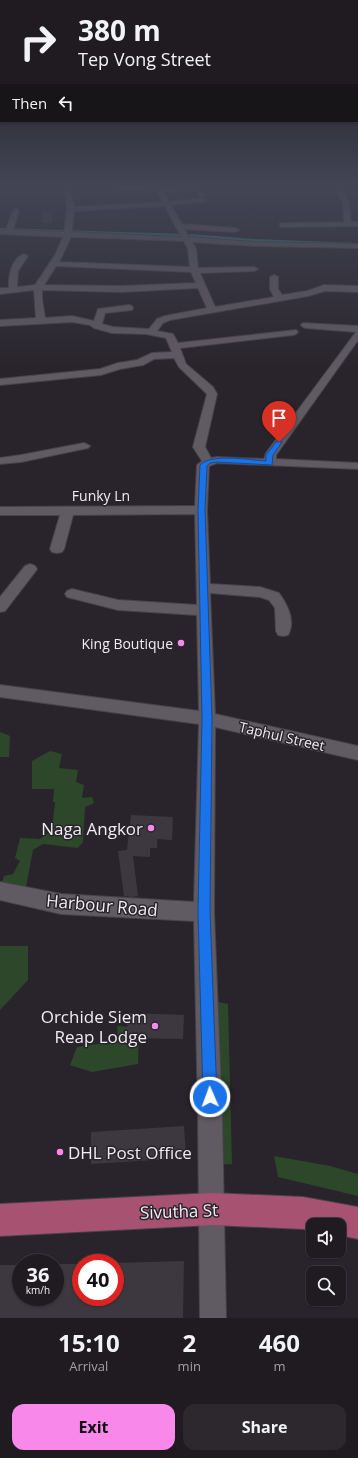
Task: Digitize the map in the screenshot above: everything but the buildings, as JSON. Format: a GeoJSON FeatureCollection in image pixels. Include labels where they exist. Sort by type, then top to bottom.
{"type":"FeatureCollection","features":[{"type":"Feature","properties":{"kind":"main road","name":"Sivutha St"},"geometry":{"type":"LineString","coordinates":[[0,1220],[212,1209],[303,1213],[358,1223]]}},
{"type":"Feature","properties":{"kind":"street"},"geometry":{"type":"LineString","coordinates":[[41,320],[38,300],[39,287],[54,264],[62,248]]}},
{"type":"Feature","properties":{"kind":"street"},"geometry":{"type":"LineString","coordinates":[[191,248],[195,271],[212,310]]}},
{"type":"Feature","properties":{"kind":"street"},"geometry":{"type":"LineString","coordinates":[[13,289],[12,273],[24,256]]}},
{"type":"Feature","properties":{"kind":"street"},"geometry":{"type":"LineString","coordinates":[[54,264],[195,271],[254,269]]}},
{"type":"Feature","properties":{"kind":"street"},"geometry":{"type":"LineString","coordinates":[[274,277],[274,289],[279,298]]}},
{"type":"Feature","properties":{"kind":"street"},"geometry":{"type":"LineString","coordinates":[[0,291],[39,287],[121,289],[200,285]]}},
{"type":"Feature","properties":{"kind":"street"},"geometry":{"type":"LineString","coordinates":[[151,332],[160,321],[163,320],[308,293],[324,288],[358,289]]}},
{"type":"Feature","properties":{"kind":"street"},"geometry":{"type":"LineString","coordinates":[[97,326],[100,311],[129,308]]}},
{"type":"Feature","properties":{"kind":"street"},"geometry":{"type":"LineString","coordinates":[[0,323],[72,319],[112,330],[167,334],[175,346],[184,368],[209,389],[212,394],[199,447],[208,462]]}},
{"type":"Feature","properties":{"kind":"street"},"geometry":{"type":"LineString","coordinates":[[306,325],[358,329]]}},
{"type":"Feature","properties":{"kind":"street"},"geometry":{"type":"LineString","coordinates":[[0,382],[102,372],[118,366],[140,363],[149,357],[175,346],[294,332]]}},
{"type":"Feature","properties":{"kind":"street"},"geometry":{"type":"LineString","coordinates":[[270,463],[270,455],[358,334]]}},
{"type":"Feature","properties":{"kind":"street"},"geometry":{"type":"LineString","coordinates":[[0,461],[20,460],[84,446]]}},
{"type":"Feature","properties":{"kind":"street"},"geometry":{"type":"LineString","coordinates":[[213,1318],[212,1209],[204,912],[207,719],[201,510],[203,465],[217,460],[358,466]]}},
{"type":"Feature","properties":{"kind":"street"},"geometry":{"type":"LineString","coordinates":[[57,549],[68,510]]}},
{"type":"Feature","properties":{"kind":"street","name":"Funky Ln"},"geometry":{"type":"LineString","coordinates":[[0,511],[201,510]]}},
{"type":"Feature","properties":{"kind":"street"},"geometry":{"type":"LineString","coordinates":[[0,607],[30,569]]}},
{"type":"Feature","properties":{"kind":"street"},"geometry":{"type":"LineString","coordinates":[[203,588],[260,592],[274,596],[282,608],[283,631]]}},
{"type":"Feature","properties":{"kind":"street"},"geometry":{"type":"LineString","coordinates":[[72,594],[118,605],[203,610]]}},
{"type":"Feature","properties":{"kind":"street","name":"Taphul Street"},"geometry":{"type":"LineString","coordinates":[[0,691],[207,719],[358,753]]}},
{"type":"Feature","properties":{"kind":"street","name":"Harbour Road"},"geometry":{"type":"LineString","coordinates":[[0,891],[61,904],[204,912]]}},
{"type":"Feature","properties":{"kind":"green space"},"geometry":{"type":"Polygon","coordinates":[[[0,732],[10,736],[9,757],[0,757],[0,732]]]}},
{"type":"Feature","properties":{"kind":"green space"},"geometry":{"type":"Polygon","coordinates":[[[50,751],[62,754],[59,768],[78,770],[76,782],[84,785],[82,798],[92,797],[94,803],[85,807],[83,842],[78,848],[43,844],[33,850],[26,887],[33,892],[1,886],[4,876],[13,874],[20,861],[15,858],[20,838],[40,839],[52,830],[55,802],[53,802],[54,789],[32,789],[32,761],[50,751]]]}},
{"type":"Feature","properties":{"kind":"green space"},"geometry":{"type":"Polygon","coordinates":[[[0,946],[28,946],[28,980],[0,1010],[0,946]]]}},
{"type":"Feature","properties":{"kind":"green space"},"geometry":{"type":"Polygon","coordinates":[[[213,1001],[228,1004],[232,1164],[215,1165],[213,1001]]]}},
{"type":"Feature","properties":{"kind":"green space"},"geometry":{"type":"Polygon","coordinates":[[[117,1026],[139,1028],[138,1064],[92,1072],[70,1065],[77,1047],[118,1041],[117,1026]]]}},
{"type":"Feature","properties":{"kind":"green space"},"geometry":{"type":"Polygon","coordinates":[[[274,1156],[330,1166],[358,1174],[358,1196],[278,1177],[274,1156]]]}},
{"type":"Feature","properties":{"kind":"place","name":"King Boutique"},"geometry":{"type":"Point","coordinates":[181,643]}},
{"type":"Feature","properties":{"kind":"place","name":"Naga Angkor"},"geometry":{"type":"Point","coordinates":[151,828]}},
{"type":"Feature","properties":{"kind":"place","name":"Orchide Siem Reap Lodge"},"geometry":{"type":"Point","coordinates":[155,1026]}},
{"type":"Feature","properties":{"kind":"place","name":"DHL Post Office"},"geometry":{"type":"Point","coordinates":[60,1152]}},
{"type":"Feature","properties":{"kind":"route"},"geometry":{"type":"LineString","coordinates":[[210,1097],[204,912],[207,719],[201,510],[203,465],[217,460],[270,463],[270,455],[279,442]]}}]}
